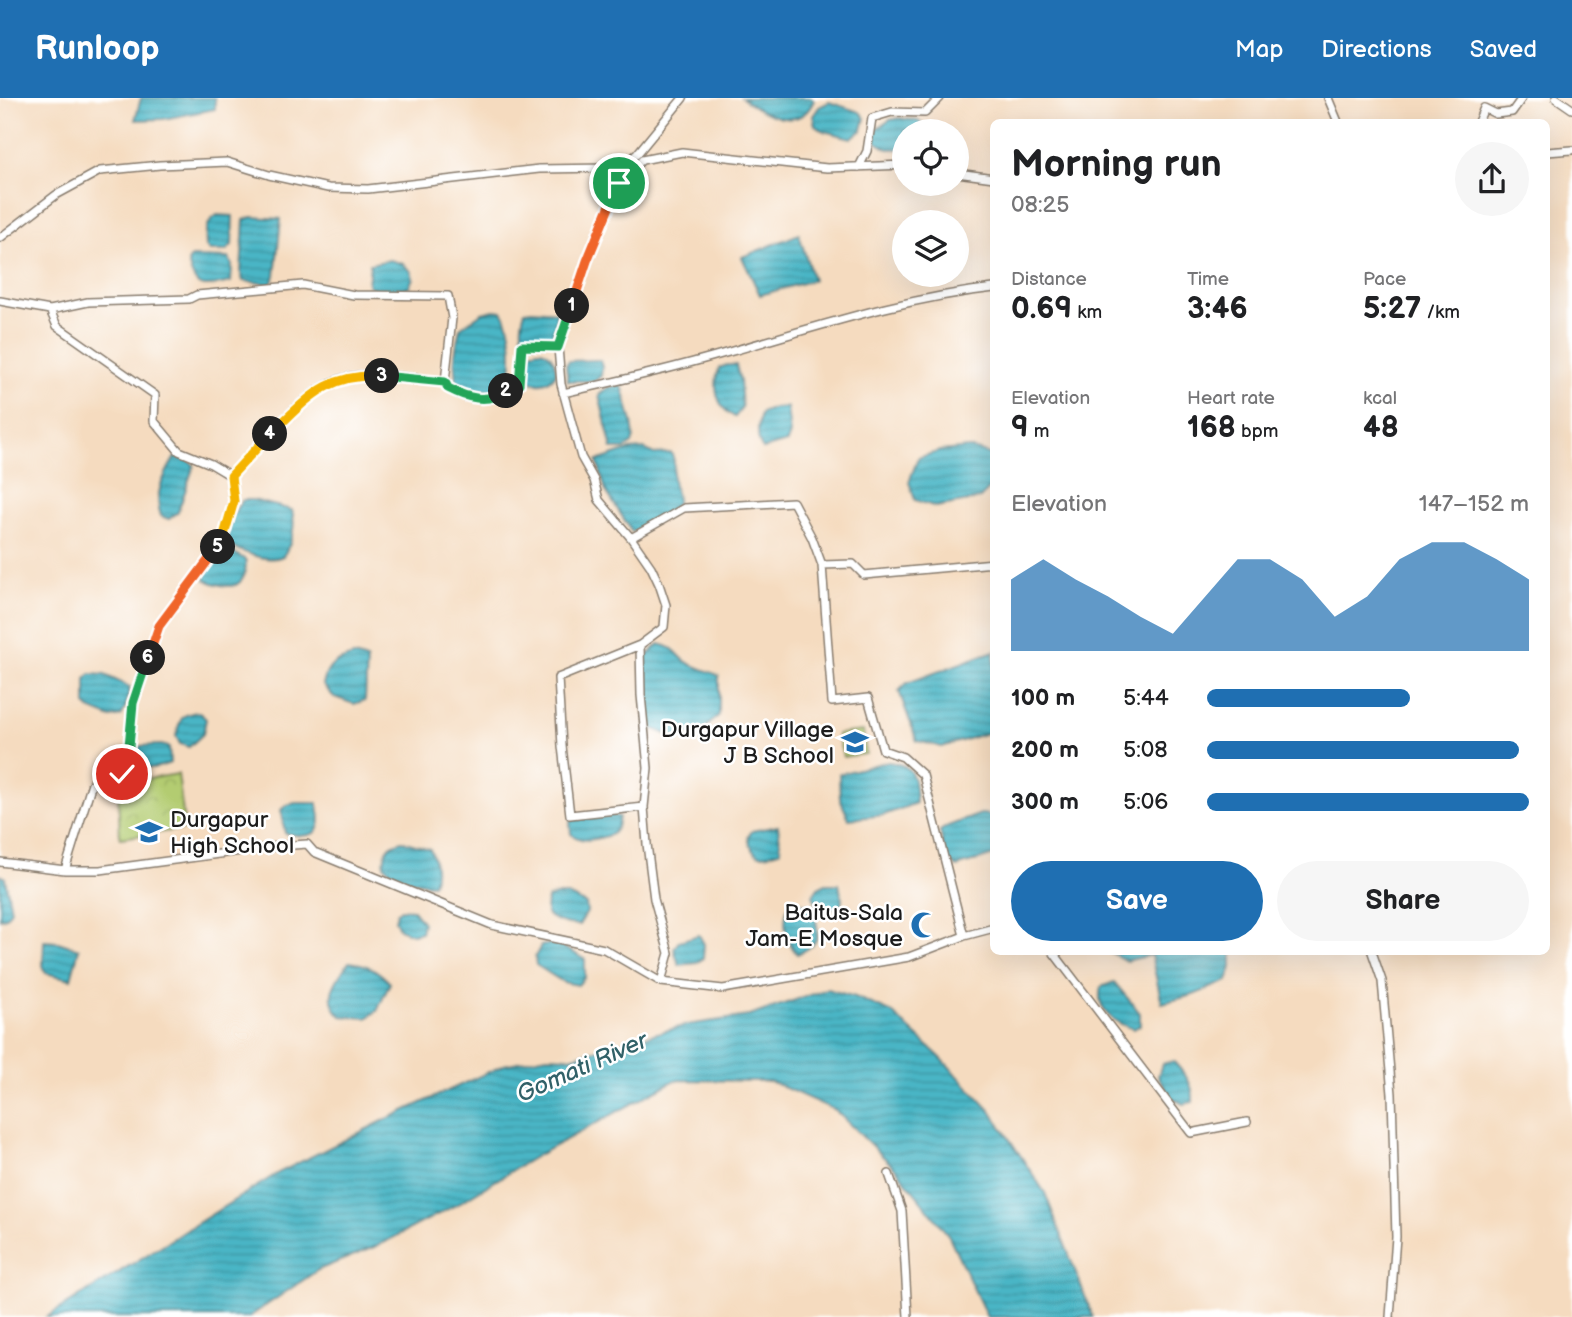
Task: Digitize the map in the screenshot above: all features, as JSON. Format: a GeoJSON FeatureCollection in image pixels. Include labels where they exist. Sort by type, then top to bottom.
{"type":"FeatureCollection","features":[{"type":"Feature","properties":{"kind":"street"},"geometry":{"type":"LineString","coordinates":[[0,238],[56,195],[100,172],[112,170],[227,162],[269,175],[328,188],[368,189],[539,169],[609,168],[625,164],[637,154],[672,108],[683,98]]}},
{"type":"Feature","properties":{"kind":"street"},"geometry":{"type":"LineString","coordinates":[[859,167],[867,151],[872,118],[892,112],[925,113],[940,98]]}},
{"type":"Feature","properties":{"kind":"street"},"geometry":{"type":"LineString","coordinates":[[1328,98],[1337,119]]}},
{"type":"Feature","properties":{"kind":"street"},"geometry":{"type":"LineString","coordinates":[[1479,119],[1484,108],[1496,114],[1512,112],[1522,98]]}},
{"type":"Feature","properties":{"kind":"street"},"geometry":{"type":"LineString","coordinates":[[1556,98],[1572,109]]}},
{"type":"Feature","properties":{"kind":"street"},"geometry":{"type":"LineString","coordinates":[[1550,152],[1572,150]]}},
{"type":"Feature","properties":{"kind":"street"},"geometry":{"type":"LineString","coordinates":[[644,807],[570,814],[562,746],[558,678],[640,645],[664,627],[666,605],[651,567],[599,500],[594,480],[581,457],[563,393],[558,347],[587,261],[619,183],[642,160],[682,152],[827,168],[892,166]]}},
{"type":"Feature","properties":{"kind":"street"},"geometry":{"type":"LineString","coordinates":[[969,175],[990,177]]}},
{"type":"Feature","properties":{"kind":"street"},"geometry":{"type":"LineString","coordinates":[[0,301],[50,310],[88,302],[189,299],[209,293],[303,285],[354,295],[448,296],[452,318],[445,382],[448,388],[472,398],[486,399],[519,384],[522,346],[558,347]]}},
{"type":"Feature","properties":{"kind":"street"},"geometry":{"type":"LineString","coordinates":[[563,393],[654,373],[820,324],[954,293],[990,288]]}},
{"type":"Feature","properties":{"kind":"street"},"geometry":{"type":"LineString","coordinates":[[50,310],[57,326],[105,357],[155,395],[154,421],[179,451],[211,464],[231,476]]}},
{"type":"Feature","properties":{"kind":"street"},"geometry":{"type":"LineString","coordinates":[[65,870],[92,783],[122,774],[127,768],[133,703],[159,626],[222,542],[234,501],[231,476],[268,435],[316,392],[347,377],[369,375],[445,382]]}},
{"type":"Feature","properties":{"kind":"street"},"geometry":{"type":"LineString","coordinates":[[631,538],[684,508],[793,502],[822,565],[832,702],[868,698],[883,750],[903,757],[923,775],[964,936]]}},
{"type":"Feature","properties":{"kind":"street"},"geometry":{"type":"LineString","coordinates":[[822,565],[853,564],[864,575],[990,563]]}},
{"type":"Feature","properties":{"kind":"street"},"geometry":{"type":"LineString","coordinates":[[640,645],[641,695],[649,768],[644,807],[654,898],[669,953],[661,982]]}},
{"type":"Feature","properties":{"kind":"street"},"geometry":{"type":"LineString","coordinates":[[0,862],[65,870],[100,870],[306,844],[314,852],[492,925],[604,949],[661,982],[723,989],[909,957],[990,929]]}},
{"type":"Feature","properties":{"kind":"street"},"geometry":{"type":"LineString","coordinates":[[1055,955],[1191,1133],[1247,1122]]}},
{"type":"Feature","properties":{"kind":"street"},"geometry":{"type":"LineString","coordinates":[[1373,955],[1382,981],[1392,1094],[1396,1237],[1392,1315]]}},
{"type":"Feature","properties":{"kind":"street"},"geometry":{"type":"LineString","coordinates":[[888,1174],[902,1211],[908,1317]]}},
{"type":"Feature","properties":{"kind":"green space"},"geometry":{"type":"Polygon","coordinates":[[[863,731],[866,754],[843,757],[837,734],[863,731]]]}},
{"type":"Feature","properties":{"kind":"green space"},"geometry":{"type":"Polygon","coordinates":[[[178,774],[185,829],[120,838],[118,790],[136,781],[178,774]]]}},
{"type":"Feature","properties":{"kind":"water"},"geometry":{"type":"Polygon","coordinates":[[[141,98],[215,98],[215,109],[163,119],[135,120],[141,98]]]}},
{"type":"Feature","properties":{"kind":"water"},"geometry":{"type":"Polygon","coordinates":[[[742,98],[814,100],[800,116],[781,118],[742,98]]]}},
{"type":"Feature","properties":{"kind":"water"},"geometry":{"type":"Polygon","coordinates":[[[829,102],[860,112],[865,118],[862,130],[851,138],[824,131],[815,125],[813,116],[819,107],[829,102]]]}},
{"type":"Feature","properties":{"kind":"water"},"geometry":{"type":"Polygon","coordinates":[[[890,120],[892,149],[888,149],[873,140],[877,129],[890,120]]]}},
{"type":"Feature","properties":{"kind":"water"},"geometry":{"type":"Polygon","coordinates":[[[217,215],[233,216],[232,245],[226,251],[210,251],[206,247],[207,229],[217,215]]]}},
{"type":"Feature","properties":{"kind":"water"},"geometry":{"type":"Polygon","coordinates":[[[251,217],[281,219],[275,276],[271,284],[243,281],[241,273],[244,220],[251,217]]]}},
{"type":"Feature","properties":{"kind":"water"},"geometry":{"type":"Polygon","coordinates":[[[799,234],[813,280],[760,295],[742,257],[799,234]]]}},
{"type":"Feature","properties":{"kind":"water"},"geometry":{"type":"Polygon","coordinates":[[[191,257],[229,258],[232,265],[231,282],[207,286],[197,283],[188,262],[191,257]]]}},
{"type":"Feature","properties":{"kind":"water"},"geometry":{"type":"Polygon","coordinates":[[[390,260],[403,264],[411,271],[413,278],[409,287],[388,292],[373,289],[368,285],[370,264],[390,260]]]}},
{"type":"Feature","properties":{"kind":"water"},"geometry":{"type":"Polygon","coordinates":[[[502,311],[508,324],[512,352],[510,375],[501,387],[494,390],[470,389],[457,383],[455,356],[460,328],[482,313],[502,311]]]}},
{"type":"Feature","properties":{"kind":"water"},"geometry":{"type":"Polygon","coordinates":[[[525,311],[556,312],[551,340],[524,344],[523,319],[525,311]]]}},
{"type":"Feature","properties":{"kind":"water"},"geometry":{"type":"Polygon","coordinates":[[[539,350],[552,358],[556,374],[547,382],[540,383],[529,381],[524,364],[525,353],[539,350]]]}},
{"type":"Feature","properties":{"kind":"water"},"geometry":{"type":"Polygon","coordinates":[[[600,360],[601,376],[594,381],[568,381],[566,364],[569,361],[600,360]]]}},
{"type":"Feature","properties":{"kind":"water"},"geometry":{"type":"Polygon","coordinates":[[[736,365],[740,381],[742,408],[735,417],[720,403],[716,389],[719,368],[736,365]]]}},
{"type":"Feature","properties":{"kind":"water"},"geometry":{"type":"Polygon","coordinates":[[[620,385],[634,437],[632,444],[624,449],[612,449],[599,395],[607,388],[620,385]]]}},
{"type":"Feature","properties":{"kind":"water"},"geometry":{"type":"Polygon","coordinates":[[[787,407],[790,434],[787,442],[763,449],[758,436],[761,413],[787,407]]]}},
{"type":"Feature","properties":{"kind":"water"},"geometry":{"type":"Polygon","coordinates":[[[969,448],[990,454],[990,488],[979,499],[936,507],[915,500],[909,482],[918,458],[940,451],[969,448]]]}},
{"type":"Feature","properties":{"kind":"water"},"geometry":{"type":"Polygon","coordinates":[[[645,449],[654,454],[671,453],[674,460],[673,482],[677,501],[665,514],[632,532],[606,491],[597,461],[629,450],[645,449]]]}},
{"type":"Feature","properties":{"kind":"water"},"geometry":{"type":"Polygon","coordinates":[[[175,457],[185,458],[194,465],[178,512],[169,519],[161,516],[158,500],[164,478],[175,457]]]}},
{"type":"Feature","properties":{"kind":"water"},"geometry":{"type":"Polygon","coordinates":[[[243,500],[292,510],[292,534],[283,556],[262,558],[228,546],[231,522],[243,500]]]}},
{"type":"Feature","properties":{"kind":"water"},"geometry":{"type":"Polygon","coordinates":[[[222,549],[228,549],[246,560],[243,578],[239,583],[228,586],[205,580],[206,572],[222,549]]]}},
{"type":"Feature","properties":{"kind":"water"},"geometry":{"type":"Polygon","coordinates":[[[659,644],[671,648],[687,663],[719,676],[719,715],[703,730],[675,738],[648,726],[645,658],[659,644]]]}},
{"type":"Feature","properties":{"kind":"water"},"geometry":{"type":"Polygon","coordinates":[[[990,652],[990,732],[942,747],[917,741],[899,691],[907,683],[990,652]]]}},
{"type":"Feature","properties":{"kind":"water"},"geometry":{"type":"Polygon","coordinates":[[[354,656],[367,660],[365,700],[354,704],[334,697],[323,685],[326,673],[332,665],[354,656]]]}},
{"type":"Feature","properties":{"kind":"water"},"geometry":{"type":"Polygon","coordinates":[[[90,674],[105,675],[130,687],[121,716],[111,718],[89,709],[86,705],[86,679],[90,674]]]}},
{"type":"Feature","properties":{"kind":"water"},"geometry":{"type":"Polygon","coordinates":[[[199,712],[206,719],[203,734],[189,747],[180,744],[176,736],[182,718],[199,712]]]}},
{"type":"Feature","properties":{"kind":"water"},"geometry":{"type":"Polygon","coordinates":[[[140,746],[169,747],[170,763],[146,768],[133,762],[134,754],[140,746]]]}},
{"type":"Feature","properties":{"kind":"water"},"geometry":{"type":"Polygon","coordinates":[[[886,762],[903,766],[912,774],[916,803],[884,815],[849,819],[840,799],[839,774],[886,762]]]}},
{"type":"Feature","properties":{"kind":"water"},"geometry":{"type":"Polygon","coordinates":[[[296,803],[317,803],[320,821],[315,832],[304,835],[285,833],[281,810],[296,803]]]}},
{"type":"Feature","properties":{"kind":"water"},"geometry":{"type":"Polygon","coordinates":[[[605,813],[619,817],[612,834],[586,840],[571,834],[570,821],[605,813]]]}},
{"type":"Feature","properties":{"kind":"water"},"geometry":{"type":"Polygon","coordinates":[[[981,814],[989,815],[990,856],[957,867],[946,858],[940,831],[981,814]]]}},
{"type":"Feature","properties":{"kind":"water"},"geometry":{"type":"Polygon","coordinates":[[[778,826],[781,850],[764,855],[756,853],[748,837],[752,831],[778,826]]]}},
{"type":"Feature","properties":{"kind":"water"},"geometry":{"type":"Polygon","coordinates":[[[402,841],[430,849],[435,866],[433,884],[407,879],[384,865],[388,849],[402,841]]]}},
{"type":"Feature","properties":{"kind":"water"},"geometry":{"type":"Polygon","coordinates":[[[0,875],[5,878],[11,910],[6,917],[0,919],[0,875]]]}},
{"type":"Feature","properties":{"kind":"water"},"geometry":{"type":"Polygon","coordinates":[[[826,884],[839,884],[842,900],[840,908],[823,908],[817,904],[813,895],[818,888],[826,884]]]}},
{"type":"Feature","properties":{"kind":"water"},"geometry":{"type":"Polygon","coordinates":[[[556,895],[568,895],[586,904],[587,912],[579,925],[561,922],[548,915],[547,899],[556,895]]]}},
{"type":"Feature","properties":{"kind":"water"},"geometry":{"type":"Polygon","coordinates":[[[798,903],[812,905],[817,935],[812,945],[797,954],[788,937],[785,919],[788,907],[798,903]]]}},
{"type":"Feature","properties":{"kind":"water"},"geometry":{"type":"Polygon","coordinates":[[[401,909],[413,910],[423,923],[421,932],[412,934],[399,929],[395,920],[401,909]]]}},
{"type":"Feature","properties":{"kind":"water"},"geometry":{"type":"Polygon","coordinates":[[[699,935],[704,944],[703,958],[697,963],[679,965],[674,949],[679,941],[699,935]]]}},
{"type":"Feature","properties":{"kind":"water"},"geometry":{"type":"Polygon","coordinates":[[[44,941],[58,942],[79,949],[71,979],[46,973],[43,969],[44,941]]]}},
{"type":"Feature","properties":{"kind":"water"},"geometry":{"type":"Polygon","coordinates":[[[550,944],[563,947],[585,959],[585,977],[578,985],[563,982],[536,965],[535,957],[541,946],[550,944]]]}},
{"type":"Feature","properties":{"kind":"water"},"geometry":{"type":"Polygon","coordinates":[[[1115,955],[1151,955],[1126,961],[1115,955]]]}},
{"type":"Feature","properties":{"kind":"water"},"geometry":{"type":"Polygon","coordinates":[[[1151,955],[1232,955],[1228,981],[1193,995],[1162,1003],[1151,955]]]}},
{"type":"Feature","properties":{"kind":"water"},"geometry":{"type":"Polygon","coordinates":[[[349,962],[372,968],[390,983],[377,1011],[367,1018],[341,1016],[332,1002],[333,989],[349,962]]]}},
{"type":"Feature","properties":{"kind":"water"},"geometry":{"type":"Polygon","coordinates":[[[1114,982],[1140,1013],[1140,1025],[1134,1029],[1113,1019],[1101,1002],[1101,987],[1114,982]]]}},
{"type":"Feature","properties":{"kind":"water","name":"Gomati River"},"geometry":{"type":"Polygon","coordinates":[[[827,989],[891,1012],[940,1057],[991,1111],[1045,1193],[1093,1317],[987,1317],[949,1236],[896,1169],[835,1110],[770,1081],[675,1080],[536,1156],[454,1206],[379,1245],[318,1270],[249,1317],[47,1317],[278,1173],[504,1065],[547,1056],[570,1057],[687,1025],[749,1016],[827,989]]]}},
{"type":"Feature","properties":{"kind":"water"},"geometry":{"type":"Polygon","coordinates":[[[1173,1061],[1190,1085],[1193,1102],[1183,1104],[1172,1098],[1158,1076],[1162,1064],[1173,1061]]]}},
{"type":"Feature","properties":{"kind":"place","name":"Durgapur Village J B School"},"geometry":{"type":"Point","coordinates":[855,742]}},
{"type":"Feature","properties":{"kind":"place","name":"Durgapur High School"},"geometry":{"type":"Point","coordinates":[149,832]}},
{"type":"Feature","properties":{"kind":"place","name":"Baitus-Sala Jam-E Mosque"},"geometry":{"type":"Point","coordinates":[924,925]}},
{"type":"Feature","properties":{"kind":"route"},"geometry":{"type":"LineString","coordinates":[[122,774],[127,768],[133,703],[159,626],[222,542],[234,501],[231,476],[268,435],[316,392],[347,377],[369,375],[445,382],[448,388],[460,394],[486,399],[519,384],[522,346],[558,347],[587,261],[619,183]]}}]}
